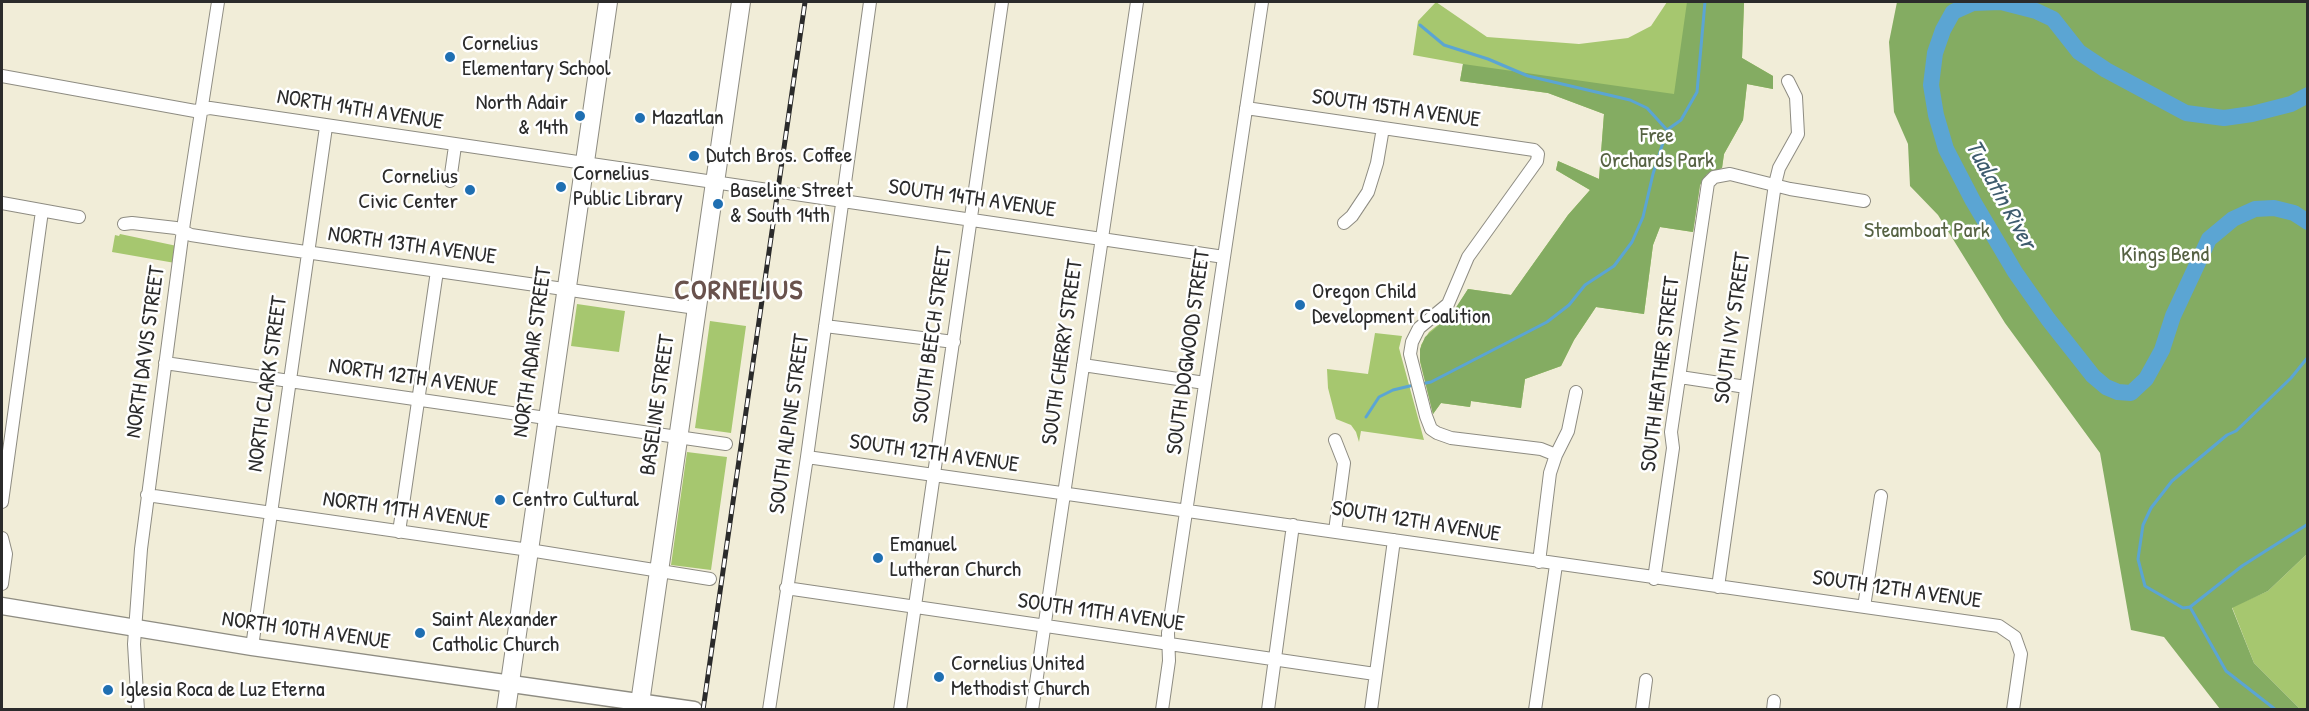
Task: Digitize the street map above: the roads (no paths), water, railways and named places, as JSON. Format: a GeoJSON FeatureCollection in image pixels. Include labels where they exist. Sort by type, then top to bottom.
{"type":"FeatureCollection","features":[{"type":"Feature","properties":{"kind":"highway","name":"NORTH ADAIR STREET"},"geometry":{"type":"LineString","coordinates":[[506,710],[608,2]]}},
{"type":"Feature","properties":{"kind":"highway","name":"BASELINE STREET"},"geometry":{"type":"LineString","coordinates":[[639,705],[741,2]]}},
{"type":"Feature","properties":{"kind":"main road","name":"NORTH 10TH AVENUE"},"geometry":{"type":"LineString","coordinates":[[2,606],[252,647],[509,683],[639,705],[694,710]]}},
{"type":"Feature","properties":{"kind":"street","name":"NORTH DAVIS STREET"},"geometry":{"type":"LineString","coordinates":[[138,710],[135,684],[135,628],[147,495],[183,232],[218,2]]}},
{"type":"Feature","properties":{"kind":"street","name":"SOUTH ALPINE STREET"},"geometry":{"type":"LineString","coordinates":[[769,710],[807,458],[870,2]]}},
{"type":"Feature","properties":{"kind":"street","name":"SOUTH BEECH STREET"},"geometry":{"type":"LineString","coordinates":[[900,710],[1002,2]]}},
{"type":"Feature","properties":{"kind":"street","name":"SOUTH CHERRY STREET"},"geometry":{"type":"LineString","coordinates":[[1032,710],[1100,239],[1137,2]]}},
{"type":"Feature","properties":{"kind":"street","name":"SOUTH DOGWOOD STREET"},"geometry":{"type":"LineString","coordinates":[[1162,710],[1169,661],[1168,644],[1186,511],[1262,2]]}},
{"type":"Feature","properties":{"kind":"street","name":"NORTH 14TH AVENUE"},"geometry":{"type":"LineString","coordinates":[[2,76],[202,111],[210,108],[714,183]]}},
{"type":"Feature","properties":{"kind":"street","name":"SOUTH IVY STREET"},"geometry":{"type":"LineString","coordinates":[[1718,586],[1775,184],[1779,168],[1798,134],[1796,97],[1788,81]]}},
{"type":"Feature","properties":{"kind":"street","name":"SOUTH 15TH AVENUE"},"geometry":{"type":"LineString","coordinates":[[1246,108],[1526,148],[1538,154],[1533,168],[1523,178],[1468,257],[1448,304],[1425,322],[1416,334],[1410,354],[1428,423],[1437,433],[1451,438],[1541,449],[1556,455]]}},
{"type":"Feature","properties":{"kind":"street","name":"NORTH CLARK STREET"},"geometry":{"type":"LineString","coordinates":[[252,647],[326,127]]}},
{"type":"Feature","properties":{"kind":"street"},"geometry":{"type":"LineString","coordinates":[[1344,223],[1352,216],[1368,192],[1377,163],[1383,128]]}},
{"type":"Feature","properties":{"kind":"street"},"geometry":{"type":"LineString","coordinates":[[450,181],[455,146]]}},
{"type":"Feature","properties":{"kind":"street","name":"SOUTH HEATHER STREET"},"geometry":{"type":"LineString","coordinates":[[1654,579],[1673,448],[1671,432],[1706,189],[1714,177],[1730,174],[1775,184]]}},
{"type":"Feature","properties":{"kind":"street","name":"SOUTH 14TH AVENUE"},"geometry":{"type":"LineString","coordinates":[[714,183],[1224,257]]}},
{"type":"Feature","properties":{"kind":"street"},"geometry":{"type":"LineString","coordinates":[[1775,184],[1864,201]]}},
{"type":"Feature","properties":{"kind":"street"},"geometry":{"type":"LineString","coordinates":[[2,203],[79,217]]}},
{"type":"Feature","properties":{"kind":"street"},"geometry":{"type":"LineString","coordinates":[[2,502],[42,211]]}},
{"type":"Feature","properties":{"kind":"street","name":"NORTH 13TH AVENUE"},"geometry":{"type":"LineString","coordinates":[[124,224],[176,228],[183,232],[308,253],[696,308]]}},
{"type":"Feature","properties":{"kind":"street"},"geometry":{"type":"LineString","coordinates":[[399,532],[437,271]]}},
{"type":"Feature","properties":{"kind":"street"},"geometry":{"type":"LineString","coordinates":[[825,326],[954,342]]}},
{"type":"Feature","properties":{"kind":"street","name":"NORTH 12TH AVENUE"},"geometry":{"type":"LineString","coordinates":[[165,363],[726,444]]}},
{"type":"Feature","properties":{"kind":"street"},"geometry":{"type":"LineString","coordinates":[[1083,365],[1205,383]]}},
{"type":"Feature","properties":{"kind":"street"},"geometry":{"type":"LineString","coordinates":[[1680,377],[1746,387]]}},
{"type":"Feature","properties":{"kind":"street"},"geometry":{"type":"LineString","coordinates":[[1539,562],[1550,473],[1568,431],[1576,393]]}},
{"type":"Feature","properties":{"kind":"street"},"geometry":{"type":"LineString","coordinates":[[1335,440],[1344,463],[1335,531]]}},
{"type":"Feature","properties":{"kind":"street","name":"SOUTH 12TH AVENUE"},"geometry":{"type":"LineString","coordinates":[[807,458],[1999,626],[2015,637],[2021,654],[2013,710]]}},
{"type":"Feature","properties":{"kind":"street","name":"NORTH 11TH AVENUE"},"geometry":{"type":"LineString","coordinates":[[147,495],[658,571]]}},
{"type":"Feature","properties":{"kind":"street"},"geometry":{"type":"LineString","coordinates":[[1864,607],[1881,496]]}},
{"type":"Feature","properties":{"kind":"street"},"geometry":{"type":"LineString","coordinates":[[1268,710],[1293,525]]}},
{"type":"Feature","properties":{"kind":"street"},"geometry":{"type":"LineString","coordinates":[[2,538],[6,554],[2,584]]}},
{"type":"Feature","properties":{"kind":"street"},"geometry":{"type":"LineString","coordinates":[[1371,710],[1394,540]]}},
{"type":"Feature","properties":{"kind":"street"},"geometry":{"type":"LineString","coordinates":[[1535,710],[1556,565]]}},
{"type":"Feature","properties":{"kind":"street"},"geometry":{"type":"LineString","coordinates":[[658,571],[710,579]]}},
{"type":"Feature","properties":{"kind":"street","name":"SOUTH 11TH AVENUE"},"geometry":{"type":"LineString","coordinates":[[786,588],[1375,674]]}},
{"type":"Feature","properties":{"kind":"street"},"geometry":{"type":"LineString","coordinates":[[1642,710],[1646,680]]}},
{"type":"Feature","properties":{"kind":"waterway"},"geometry":{"type":"LineString","coordinates":[[1421,384],[1431,382],[1547,322],[1569,305],[1585,285],[1614,266],[1632,242],[1643,217],[1667,130],[1681,120],[1697,92],[1705,2]]}},
{"type":"Feature","properties":{"kind":"waterway","name":"Tualatin River"},"geometry":{"type":"LineString","coordinates":[[2308,95],[2291,104],[2252,114],[2224,118],[2186,113],[2106,70],[2079,52],[2053,19],[2036,11],[2001,2],[1973,3],[1953,12],[1943,30],[1935,53],[1931,85],[1936,115],[1946,149],[1973,201],[2015,272],[2048,319],[2093,376],[2106,387],[2118,392],[2131,393],[2146,379],[2162,350],[2173,316],[2209,239],[2233,219],[2255,209],[2274,208],[2294,213],[2308,222]]}},
{"type":"Feature","properties":{"kind":"waterway","name":"Tualatin River"},"geometry":{"type":"LineString","coordinates":[[2016,2],[2019,6]]}},
{"type":"Feature","properties":{"kind":"waterway"},"geometry":{"type":"LineString","coordinates":[[1420,25],[1444,45],[1488,59],[1528,76],[1630,100],[1647,108],[1667,130]]}},
{"type":"Feature","properties":{"kind":"waterway"},"geometry":{"type":"LineString","coordinates":[[2308,357],[2291,378],[2236,431],[2227,435],[2172,481],[2151,508],[2143,525],[2138,559],[2145,586],[2183,608],[2190,607],[2242,566],[2308,524]]}},
{"type":"Feature","properties":{"kind":"waterway"},"geometry":{"type":"LineString","coordinates":[[1366,417],[1379,397],[1393,390],[1414,385]]}},
{"type":"Feature","properties":{"kind":"waterway"},"geometry":{"type":"LineString","coordinates":[[2190,607],[2226,671],[2276,710]]}},
{"type":"Feature","properties":{"kind":"railway"},"geometry":{"type":"LineString","coordinates":[[703,710],[805,2]]}},
{"type":"Feature","properties":{"kind":"place","name":"Cornelius Elementary School"},"geometry":{"type":"Point","coordinates":[450,57]}},
{"type":"Feature","properties":{"kind":"place","name":"North Adair & 14th"},"geometry":{"type":"Point","coordinates":[580,116]}},
{"type":"Feature","properties":{"kind":"place","name":"Mazatlan"},"geometry":{"type":"Point","coordinates":[640,118]}},
{"type":"Feature","properties":{"kind":"place","name":"Dutch Bros. Coffee"},"geometry":{"type":"Point","coordinates":[694,156]}},
{"type":"Feature","properties":{"kind":"place","name":"Cornelius Public Library"},"geometry":{"type":"Point","coordinates":[561,187]}},
{"type":"Feature","properties":{"kind":"place","name":"Cornelius Civic Center"},"geometry":{"type":"Point","coordinates":[470,190]}},
{"type":"Feature","properties":{"kind":"place","name":"Baseline Street & South 14th"},"geometry":{"type":"Point","coordinates":[718,204]}},
{"type":"Feature","properties":{"kind":"place","name":"Oregon Child Development Coalition"},"geometry":{"type":"Point","coordinates":[1300,305]}},
{"type":"Feature","properties":{"kind":"place","name":"Centro Cultural"},"geometry":{"type":"Point","coordinates":[500,500]}},
{"type":"Feature","properties":{"kind":"place","name":"Emanuel Lutheran Church"},"geometry":{"type":"Point","coordinates":[878,558]}},
{"type":"Feature","properties":{"kind":"place","name":"Saint Alexander Catholic Church"},"geometry":{"type":"Point","coordinates":[420,633]}},
{"type":"Feature","properties":{"kind":"place","name":"Cornelius United Methodist Church"},"geometry":{"type":"Point","coordinates":[939,677]}},
{"type":"Feature","properties":{"kind":"place","name":"Iglesia Roca de Luz Eterna"},"geometry":{"type":"Point","coordinates":[108,690]}},
{"type":"Feature","properties":{"kind":"district","name":"CORNELIUS"},"geometry":{"type":"Point","coordinates":[739,292]}},
{"type":"Feature","properties":{"kind":"park label","name":"Free Orchards Park"},"geometry":{"type":"Point","coordinates":[1657,148]}},
{"type":"Feature","properties":{"kind":"park label","name":"Steamboat Park"},"geometry":{"type":"Point","coordinates":[1927,231]}},
{"type":"Feature","properties":{"kind":"park label","name":"Kings Bend"},"geometry":{"type":"Point","coordinates":[2165,255]}}]}
